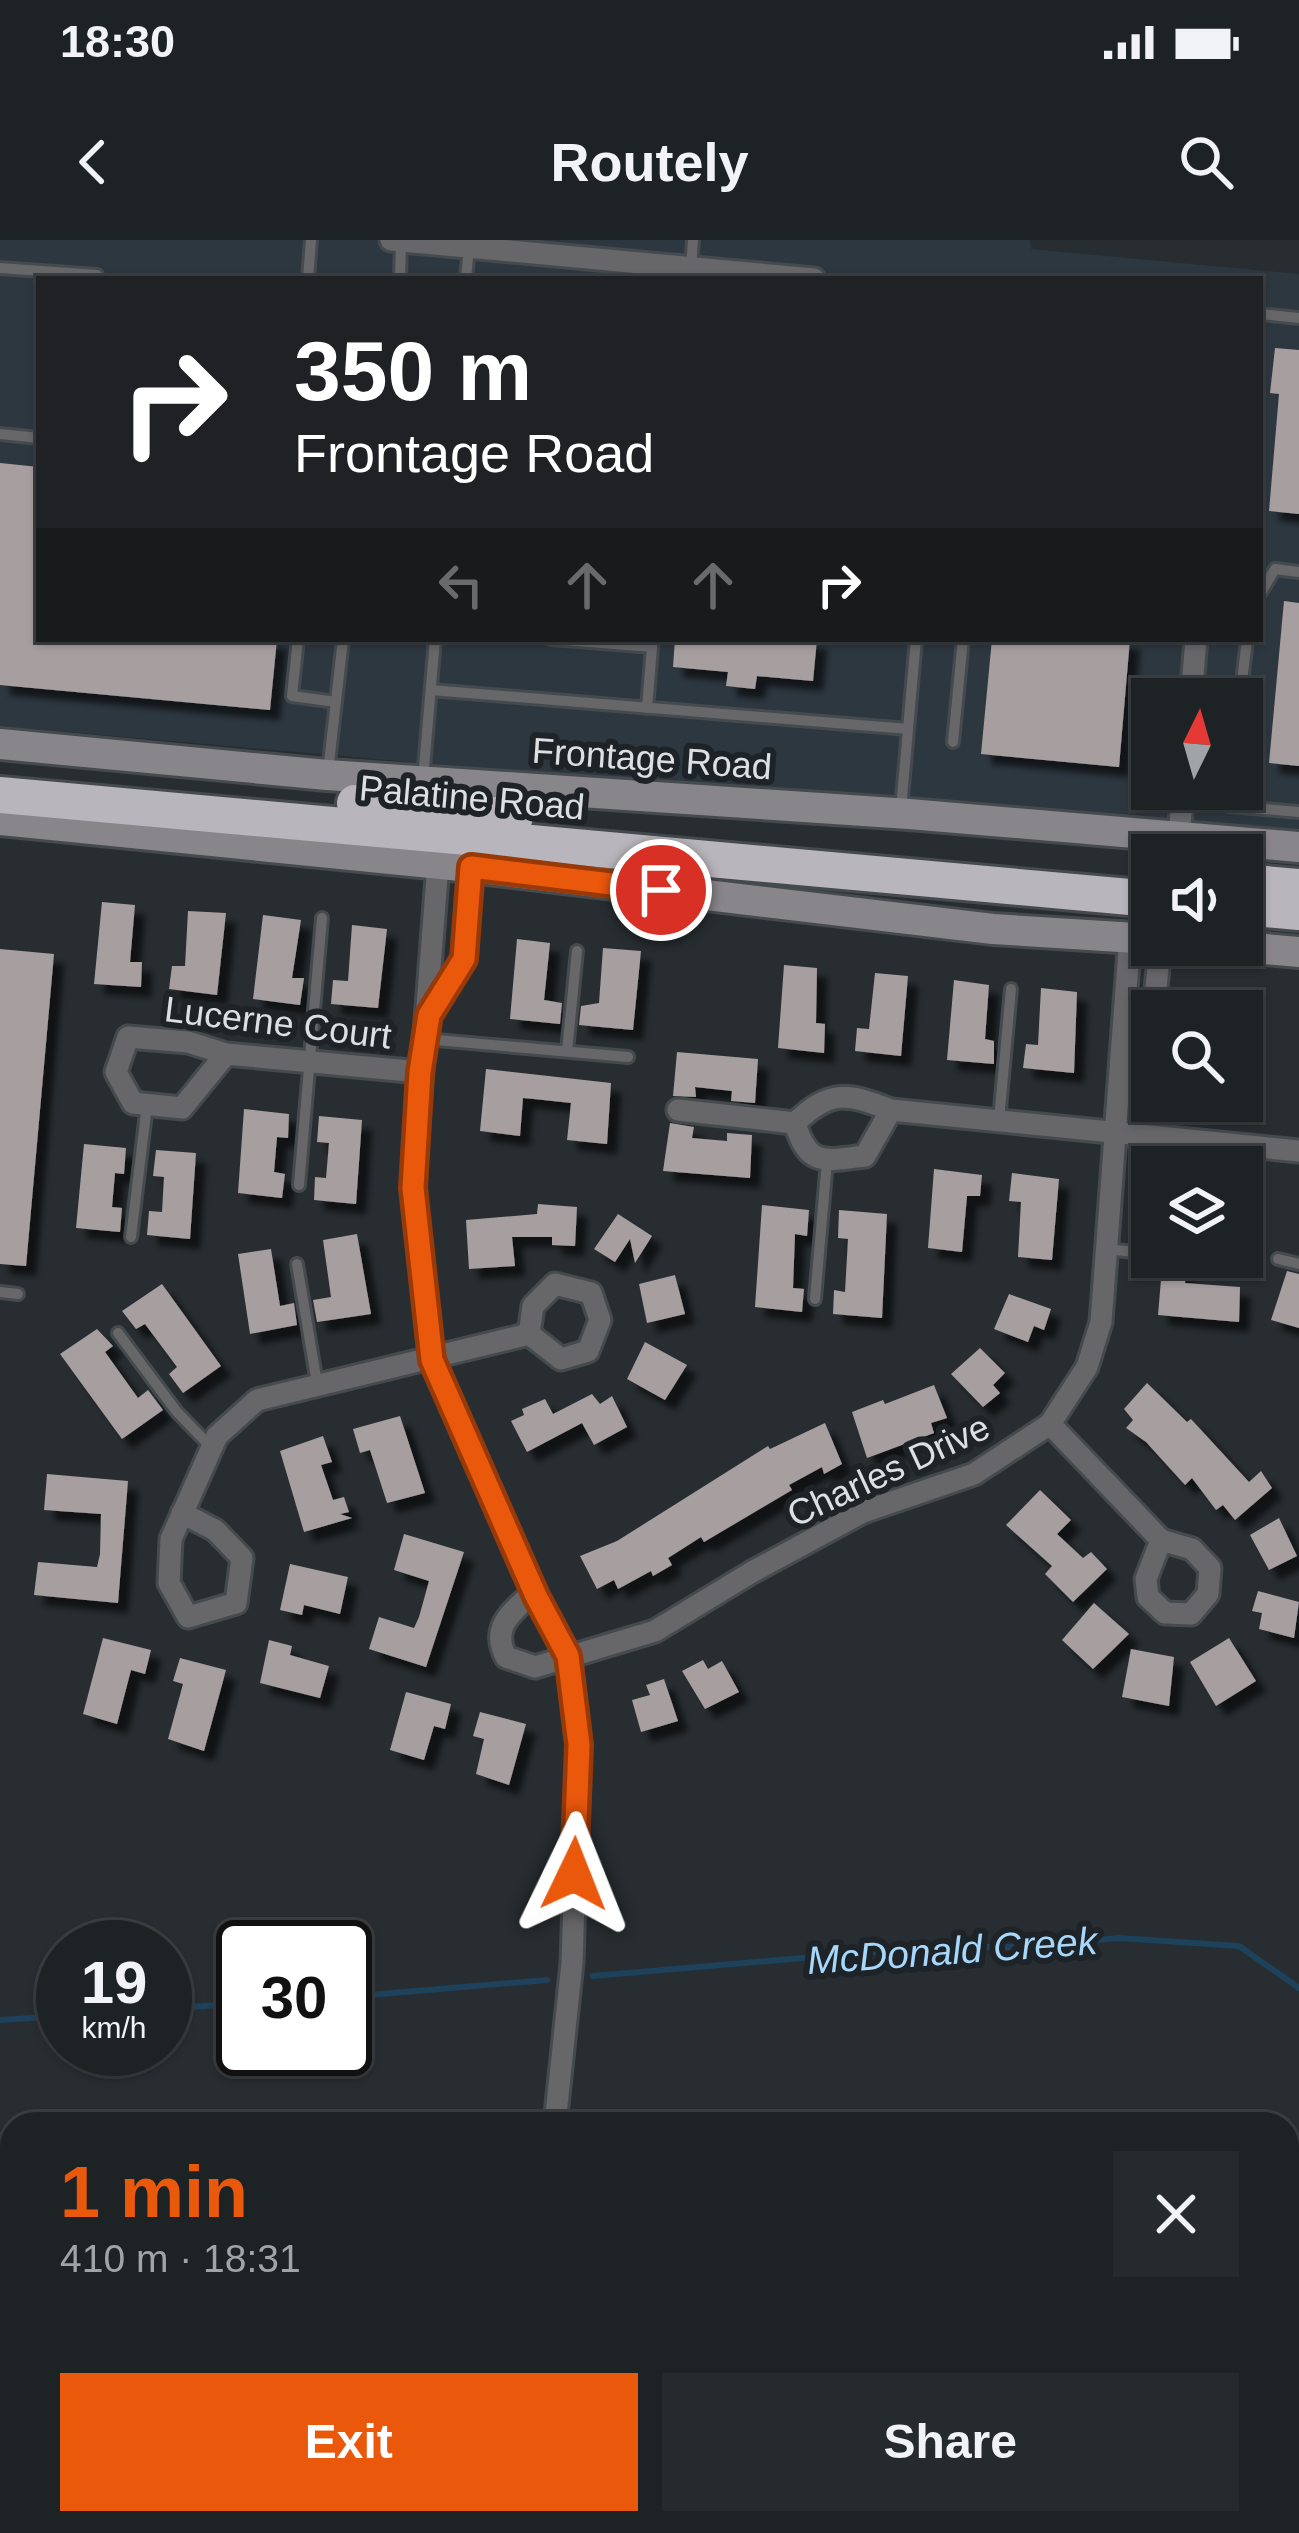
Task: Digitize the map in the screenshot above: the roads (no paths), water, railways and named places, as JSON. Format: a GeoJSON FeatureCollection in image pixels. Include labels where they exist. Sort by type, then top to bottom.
{"type":"FeatureCollection","features":[{"type":"Feature","properties":{"kind":"highway","name":"Palatine Road"},"geometry":{"type":"LineString","coordinates":[[0,770],[1131,872]]}},
{"type":"Feature","properties":{"kind":"highway","name":"Palatine Road"},"geometry":{"type":"LineString","coordinates":[[0,795],[1131,897]]}},
{"type":"Feature","properties":{"kind":"highway"},"geometry":{"type":"LineString","coordinates":[[1263,884],[1299,887]]}},
{"type":"Feature","properties":{"kind":"highway"},"geometry":{"type":"LineString","coordinates":[[1263,909],[1299,912]]}},
{"type":"Feature","properties":{"kind":"street"},"geometry":{"type":"LineString","coordinates":[[391,240],[780,276]]}},
{"type":"Feature","properties":{"kind":"street"},"geometry":{"type":"LineString","coordinates":[[1193,678],[1196,642]]}},
{"type":"Feature","properties":{"kind":"street","name":"Frontage Road"},"geometry":{"type":"LineString","coordinates":[[0,744],[327,776],[900,813],[1144,834]]}},
{"type":"Feature","properties":{"kind":"street"},"geometry":{"type":"LineString","coordinates":[[0,820],[471,867],[993,929],[1131,939]]}},
{"type":"Feature","properties":{"kind":"street","name":"Frontage Road"},"geometry":{"type":"LineString","coordinates":[[1263,844],[1299,847]]}},
{"type":"Feature","properties":{"kind":"street"},"geometry":{"type":"LineString","coordinates":[[438,864],[413,1188],[432,1360],[534,1591],[568,1656],[579,1745],[572,1963],[556,2112]]}},
{"type":"Feature","properties":{"kind":"street"},"geometry":{"type":"LineString","coordinates":[[429,1015],[464,959],[471,867]]}},
{"type":"Feature","properties":{"kind":"street"},"geometry":{"type":"LineString","coordinates":[[1263,949],[1299,952]]}},
{"type":"Feature","properties":{"kind":"street","name":"Charles Drive"},"geometry":{"type":"LineString","coordinates":[[534,1591],[502,1622],[500,1646],[506,1657],[535,1667],[655,1631],[862,1513],[974,1474],[1050,1424],[1087,1366],[1101,1322],[1115,1132],[1142,966]]}},
{"type":"Feature","properties":{"kind":"street","name":"Lucerne Court"},"geometry":{"type":"LineString","coordinates":[[146,1105],[133,1103],[116,1072],[128,1037],[188,1042],[226,1054],[420,1072]]}},
{"type":"Feature","properties":{"kind":"street"},"geometry":{"type":"LineString","coordinates":[[146,1105],[182,1108],[226,1054]]}},
{"type":"Feature","properties":{"kind":"street","name":"Charles Drive"},"geometry":{"type":"LineString","coordinates":[[1120,1090],[1131,1072]]}},
{"type":"Feature","properties":{"kind":"street"},"geometry":{"type":"LineString","coordinates":[[677,1110],[795,1123],[815,1104],[838,1094],[891,1110],[1299,1151]]}},
{"type":"Feature","properties":{"kind":"street"},"geometry":{"type":"LineString","coordinates":[[795,1123],[802,1145],[815,1158],[865,1156],[891,1110]]}},
{"type":"Feature","properties":{"kind":"street"},"geometry":{"type":"LineString","coordinates":[[182,1513],[215,1530],[242,1558],[236,1603],[188,1617],[169,1583],[171,1539],[182,1513],[217,1436],[257,1400],[529,1334]]}},
{"type":"Feature","properties":{"kind":"street"},"geometry":{"type":"LineString","coordinates":[[1050,1424],[1161,1540],[1192,1549],[1210,1568],[1208,1594],[1191,1614],[1165,1612],[1148,1597],[1146,1579],[1161,1540]]}},
{"type":"Feature","properties":{"kind":"lane"},"geometry":{"type":"LineString","coordinates":[[308,276],[311,240]]}},
{"type":"Feature","properties":{"kind":"lane"},"geometry":{"type":"LineString","coordinates":[[400,276],[401,240]]}},
{"type":"Feature","properties":{"kind":"lane"},"geometry":{"type":"LineString","coordinates":[[691,268],[694,240]]}},
{"type":"Feature","properties":{"kind":"lane"},"geometry":{"type":"LineString","coordinates":[[466,276],[469,247]]}},
{"type":"Feature","properties":{"kind":"lane"},"geometry":{"type":"LineString","coordinates":[[0,268],[97,276]]}},
{"type":"Feature","properties":{"kind":"lane"},"geometry":{"type":"LineString","coordinates":[[1263,314],[1299,318]]}},
{"type":"Feature","properties":{"kind":"lane"},"geometry":{"type":"LineString","coordinates":[[0,434],[36,438]]}},
{"type":"Feature","properties":{"kind":"lane"},"geometry":{"type":"LineString","coordinates":[[1263,589],[1275,569],[1299,572]]}},
{"type":"Feature","properties":{"kind":"lane"},"geometry":{"type":"LineString","coordinates":[[298,642],[292,696],[335,701]]}},
{"type":"Feature","properties":{"kind":"lane"},"geometry":{"type":"LineString","coordinates":[[327,776],[343,642]]}},
{"type":"Feature","properties":{"kind":"lane"},"geometry":{"type":"LineString","coordinates":[[423,782],[435,642]]}},
{"type":"Feature","properties":{"kind":"lane"},"geometry":{"type":"LineString","coordinates":[[590,642],[652,647],[646,708]]}},
{"type":"Feature","properties":{"kind":"lane"},"geometry":{"type":"LineString","coordinates":[[900,813],[916,642]]}},
{"type":"Feature","properties":{"kind":"lane"},"geometry":{"type":"LineString","coordinates":[[953,742],[963,642]]}},
{"type":"Feature","properties":{"kind":"lane"},"geometry":{"type":"LineString","coordinates":[[1242,678],[1246,642]]}},
{"type":"Feature","properties":{"kind":"lane"},"geometry":{"type":"LineString","coordinates":[[431,690],[908,729]]}},
{"type":"Feature","properties":{"kind":"lane"},"geometry":{"type":"LineString","coordinates":[[1263,809],[1299,812]]}},
{"type":"Feature","properties":{"kind":"lane"},"geometry":{"type":"LineString","coordinates":[[299,1185],[322,918]]}},
{"type":"Feature","properties":{"kind":"lane"},"geometry":{"type":"LineString","coordinates":[[567,1051],[577,952]]}},
{"type":"Feature","properties":{"kind":"lane"},"geometry":{"type":"LineString","coordinates":[[999,1120],[1011,989]]}},
{"type":"Feature","properties":{"kind":"lane"},"geometry":{"type":"LineString","coordinates":[[425,1039],[628,1057]]}},
{"type":"Feature","properties":{"kind":"lane"},"geometry":{"type":"LineString","coordinates":[[131,1237],[146,1105]]}},
{"type":"Feature","properties":{"kind":"lane"},"geometry":{"type":"LineString","coordinates":[[815,1299],[827,1161]]}},
{"type":"Feature","properties":{"kind":"lane"},"geometry":{"type":"LineString","coordinates":[[1107,1250],[1131,1252]]}},
{"type":"Feature","properties":{"kind":"lane"},"geometry":{"type":"LineString","coordinates":[[1278,1259],[1299,1264]]}},
{"type":"Feature","properties":{"kind":"lane"},"geometry":{"type":"LineString","coordinates":[[297,1264],[317,1383]]}},
{"type":"Feature","properties":{"kind":"lane"},"geometry":{"type":"LineString","coordinates":[[0,1292],[18,1294]]}},
{"type":"Feature","properties":{"kind":"lane"},"geometry":{"type":"LineString","coordinates":[[118,1334],[177,1412],[212,1448]]}},
{"type":"Feature","properties":{"kind":"waterway","name":"McDonald Creek"},"geometry":{"type":"LineString","coordinates":[[593,1976],[931,1947],[1016,1947],[1119,1938],[1239,1946],[1299,1988]]}},
{"type":"Feature","properties":{"kind":"waterway","name":"McDonald Creek"},"geometry":{"type":"LineString","coordinates":[[372,1995],[547,1980]]}},
{"type":"Feature","properties":{"kind":"waterway","name":"McDonald Creek"},"geometry":{"type":"LineString","coordinates":[[192,2007],[216,2005]]}},
{"type":"Feature","properties":{"kind":"waterway","name":"McDonald Creek"},"geometry":{"type":"LineString","coordinates":[[0,2020],[36,2018]]}}]}
